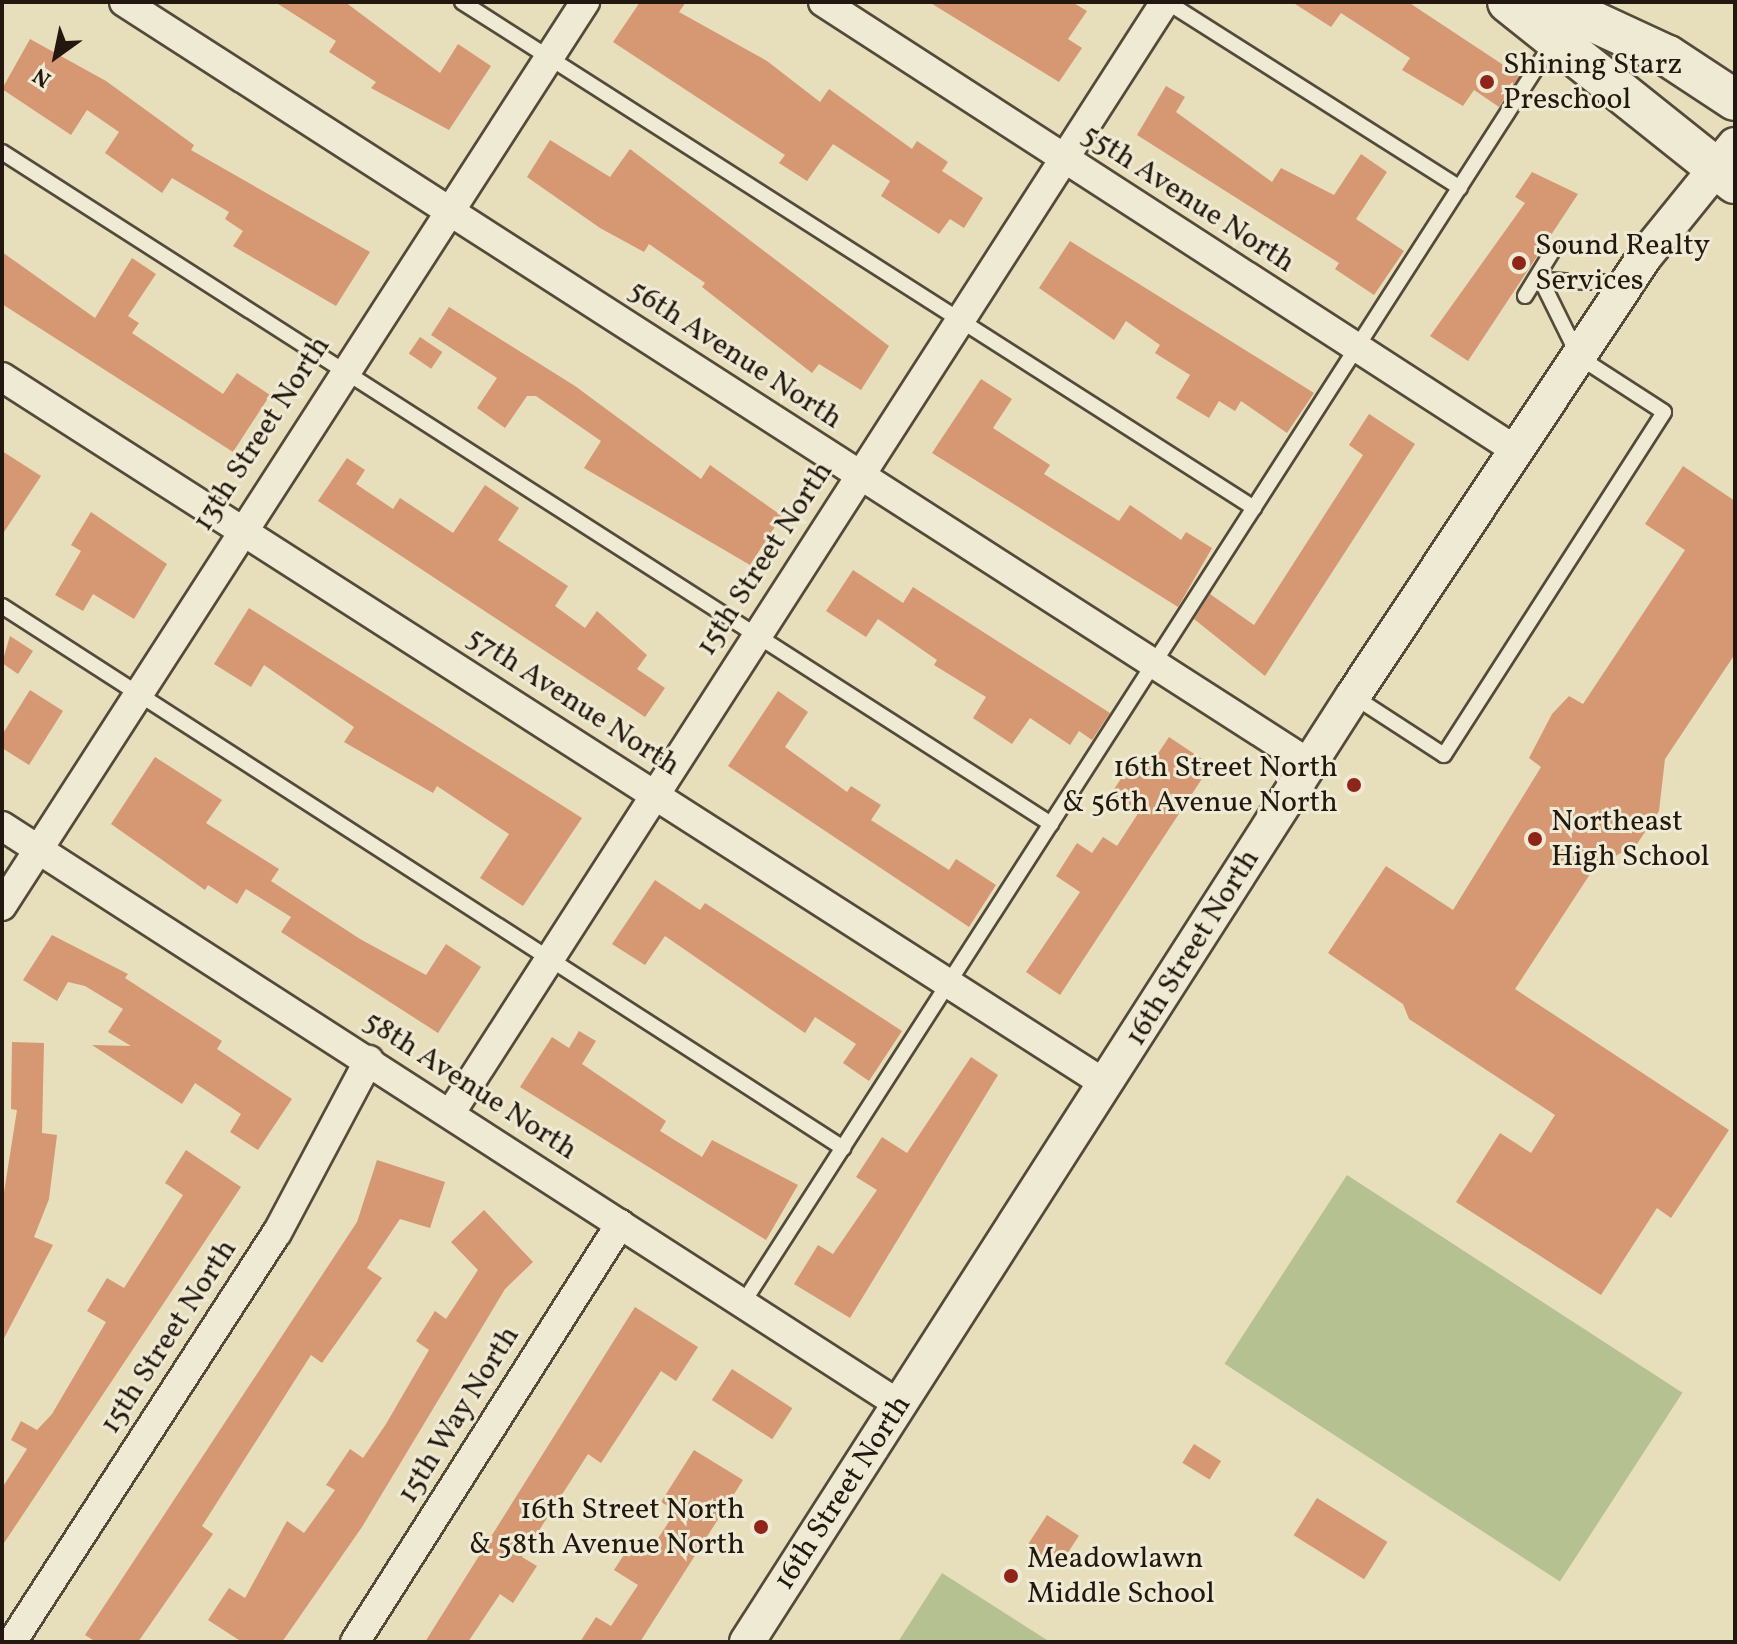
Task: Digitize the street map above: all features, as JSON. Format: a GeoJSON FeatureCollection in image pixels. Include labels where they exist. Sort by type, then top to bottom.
{"type":"FeatureCollection","features":[{"type":"Feature","properties":{"kind":"main road"},"geometry":{"type":"LineString","coordinates":[[1508,2],[1553,42],[1729,167]]}},
{"type":"Feature","properties":{"kind":"main road"},"geometry":{"type":"LineString","coordinates":[[1551,2],[1604,18],[1735,100]]}},
{"type":"Feature","properties":{"kind":"street","name":"56th Avenue North"},"geometry":{"type":"LineString","coordinates":[[124,2],[1310,764]]}},
{"type":"Feature","properties":{"kind":"street","name":"13th Street North"},"geometry":{"type":"LineString","coordinates":[[2,906],[242,527],[585,2]]}},
{"type":"Feature","properties":{"kind":"street","name":"55th Avenue North"},"geometry":{"type":"LineString","coordinates":[[823,2],[1517,451]]}},
{"type":"Feature","properties":{"kind":"street","name":"15th Street North"},"geometry":{"type":"LineString","coordinates":[[450,1114],[1166,2]]}},
{"type":"Feature","properties":{"kind":"street","name":"16th Street North"},"geometry":{"type":"LineString","coordinates":[[747,1642],[1107,1085],[1353,696],[1628,283],[1729,167]]}},
{"type":"Feature","properties":{"kind":"street","name":"57th Avenue North"},"geometry":{"type":"LineString","coordinates":[[2,377],[242,527],[1107,1085]]}},
{"type":"Feature","properties":{"kind":"street","name":"58th Avenue North"},"geometry":{"type":"LineString","coordinates":[[2,826],[900,1405]]}},
{"type":"Feature","properties":{"kind":"street","name":"15th Street North"},"geometry":{"type":"LineString","coordinates":[[12,1642],[277,1233],[369,1060]]}},
{"type":"Feature","properties":{"kind":"street","name":"15th Way North"},"geometry":{"type":"LineString","coordinates":[[355,1642],[620,1224]]}},
{"type":"Feature","properties":{"kind":"lane"},"geometry":{"type":"LineString","coordinates":[[462,2],[1254,508]]}},
{"type":"Feature","properties":{"kind":"lane"},"geometry":{"type":"LineString","coordinates":[[1166,2],[1460,188]]}},
{"type":"Feature","properties":{"kind":"lane"},"geometry":{"type":"LineString","coordinates":[[743,1303],[1553,42]]}},
{"type":"Feature","properties":{"kind":"lane"},"geometry":{"type":"LineString","coordinates":[[2,152],[1051,824]]}},
{"type":"Feature","properties":{"kind":"lane"},"geometry":{"type":"LineString","coordinates":[[1525,296],[1539,281],[1552,252]]}},
{"type":"Feature","properties":{"kind":"lane"},"geometry":{"type":"LineString","coordinates":[[1539,281],[1628,283]]}},
{"type":"Feature","properties":{"kind":"lane"},"geometry":{"type":"LineString","coordinates":[[1353,696],[1444,755],[1664,412],[1579,357],[1539,281]]}},
{"type":"Feature","properties":{"kind":"lane"},"geometry":{"type":"LineString","coordinates":[[2,606],[843,1148]]}},
{"type":"Feature","properties":{"kind":"green space"},"geometry":{"type":"Polygon","coordinates":[[[1347,1175],[1682,1393],[1560,1582],[1224,1364],[1347,1175]]]}},
{"type":"Feature","properties":{"kind":"green space"},"geometry":{"type":"Polygon","coordinates":[[[942,1573],[1050,1642],[898,1642],[942,1573]]]}},
{"type":"Feature","properties":{"kind":"building"},"geometry":{"type":"Polygon","coordinates":[[[275,2],[345,2],[440,73],[458,44],[491,66],[449,130],[371,88],[376,82],[329,52],[336,41],[275,2]]]}},
{"type":"Feature","properties":{"kind":"building"},"geometry":{"type":"Polygon","coordinates":[[[640,2],[686,2],[679,12],[767,61],[820,102],[829,89],[912,149],[917,141],[948,162],[942,171],[983,198],[964,228],[950,219],[939,234],[881,196],[890,181],[833,144],[807,181],[779,163],[785,155],[613,42],[640,2]]]}},
{"type":"Feature","properties":{"kind":"building"},"geometry":{"type":"Polygon","coordinates":[[[929,2],[1072,2],[1087,11],[1068,39],[1082,48],[1059,82],[929,2]]]}},
{"type":"Feature","properties":{"kind":"building"},"geometry":{"type":"Polygon","coordinates":[[[1292,2],[1408,2],[1520,76],[1499,107],[1474,90],[1463,106],[1402,70],[1410,58],[1341,13],[1331,27],[1292,2]]]}},
{"type":"Feature","properties":{"kind":"building"},"geometry":{"type":"Polygon","coordinates":[[[30,39],[106,81],[194,145],[191,150],[370,252],[336,306],[233,246],[243,231],[225,219],[229,212],[172,178],[162,193],[105,153],[119,132],[87,110],[71,135],[2,89],[30,39]]]}},
{"type":"Feature","properties":{"kind":"building"},"geometry":{"type":"Polygon","coordinates":[[[1166,86],[1185,97],[1176,112],[1272,182],[1281,168],[1334,195],[1361,154],[1387,172],[1356,219],[1404,251],[1374,295],[1335,269],[1339,263],[1137,135],[1166,86]]]}},
{"type":"Feature","properties":{"kind":"building"},"geometry":{"type":"Polygon","coordinates":[[[550,140],[610,177],[630,149],[889,346],[861,390],[819,364],[812,373],[702,287],[705,283],[649,244],[644,252],[600,228],[527,177],[550,140]]]}},
{"type":"Feature","properties":{"kind":"building"},"geometry":{"type":"Polygon","coordinates":[[[1532,172],[1578,194],[1468,361],[1430,336],[1525,203],[1515,197],[1532,172]]]}},
{"type":"Feature","properties":{"kind":"building"},"geometry":{"type":"Polygon","coordinates":[[[1070,241],[1314,393],[1287,433],[1241,401],[1235,411],[1219,401],[1209,418],[1176,398],[1190,375],[1155,353],[1160,345],[1126,321],[1114,340],[1039,288],[1070,241]]]}},
{"type":"Feature","properties":{"kind":"building"},"geometry":{"type":"Polygon","coordinates":[[[2,252],[95,318],[132,258],[156,274],[128,316],[139,323],[132,333],[223,394],[237,373],[270,395],[233,452],[2,304],[2,252]]]}},
{"type":"Feature","properties":{"kind":"building"},"geometry":{"type":"Polygon","coordinates":[[[449,307],[575,386],[701,479],[710,465],[782,516],[750,565],[584,468],[601,441],[536,396],[527,396],[505,428],[477,408],[497,378],[431,335],[449,307]]]}},
{"type":"Feature","properties":{"kind":"building"},"geometry":{"type":"Polygon","coordinates":[[[420,337],[442,352],[431,369],[409,354],[420,337]]]}},
{"type":"Feature","properties":{"kind":"building"},"geometry":{"type":"Polygon","coordinates":[[[981,379],[1012,399],[993,428],[1050,465],[1044,474],[1119,521],[1130,505],[1181,540],[1186,532],[1212,548],[1178,607],[932,453],[981,379]]]}},
{"type":"Feature","properties":{"kind":"building"},"geometry":{"type":"Polygon","coordinates":[[[1369,414],[1415,444],[1265,676],[1194,619],[1210,594],[1254,625],[1363,455],[1349,445],[1369,414]]]}},
{"type":"Feature","properties":{"kind":"building"},"geometry":{"type":"Polygon","coordinates":[[[2,451],[41,476],[2,535],[2,451]]]}},
{"type":"Feature","properties":{"kind":"building"},"geometry":{"type":"Polygon","coordinates":[[[347,458],[365,470],[356,484],[393,509],[400,498],[453,533],[485,485],[519,508],[498,540],[568,586],[555,606],[585,628],[597,611],[647,655],[637,669],[665,688],[645,717],[318,501],[347,458]]]}},
{"type":"Feature","properties":{"kind":"building"},"geometry":{"type":"Polygon","coordinates":[[[1683,466],[1735,501],[1735,654],[1665,759],[1659,811],[1637,844],[1594,868],[1515,989],[1729,1130],[1671,1218],[1657,1208],[1601,1295],[1456,1202],[1500,1133],[1531,1153],[1555,1115],[1409,1019],[1403,1004],[1328,953],[1386,866],[1453,910],[1541,767],[1529,758],[1552,714],[1569,696],[1583,704],[1685,550],[1645,524],[1683,466]]]}},
{"type":"Feature","properties":{"kind":"building"},"geometry":{"type":"Polygon","coordinates":[[[91,512],[167,564],[134,619],[93,594],[83,611],[55,595],[81,551],[71,545],[91,512]]]}},
{"type":"Feature","properties":{"kind":"building"},"geometry":{"type":"Polygon","coordinates":[[[853,570],[903,603],[913,587],[1110,713],[1092,740],[1079,731],[1070,745],[1030,718],[1012,744],[973,718],[986,697],[934,665],[937,660],[878,619],[866,637],[826,611],[853,570]]]}},
{"type":"Feature","properties":{"kind":"building"},"geometry":{"type":"Polygon","coordinates":[[[249,608],[582,818],[523,906],[480,878],[509,834],[437,786],[433,793],[344,742],[354,727],[264,665],[251,687],[214,664],[249,608]]]}},
{"type":"Feature","properties":{"kind":"building"},"geometry":{"type":"Polygon","coordinates":[[[10,636],[33,651],[18,674],[2,663],[10,636]]]}},
{"type":"Feature","properties":{"kind":"building"},"geometry":{"type":"Polygon","coordinates":[[[30,690],[63,711],[29,765],[2,748],[2,735],[30,690]]]}},
{"type":"Feature","properties":{"kind":"building"},"geometry":{"type":"Polygon","coordinates":[[[778,691],[808,712],[785,747],[847,792],[851,786],[881,805],[871,820],[949,870],[956,859],[996,885],[969,927],[728,766],[778,691]]]}},
{"type":"Feature","properties":{"kind":"building"},"geometry":{"type":"Polygon","coordinates":[[[1169,737],[1211,765],[1060,995],[1026,972],[1080,892],[1056,876],[1077,843],[1092,853],[1103,837],[1117,846],[1139,812],[1111,794],[1133,760],[1147,770],[1169,737]]]}},
{"type":"Feature","properties":{"kind":"building"},"geometry":{"type":"Polygon","coordinates":[[[155,757],[222,800],[206,823],[279,869],[271,881],[360,939],[426,975],[446,944],[481,967],[438,1033],[281,932],[291,917],[246,889],[237,904],[208,885],[205,890],[111,824],[155,757]]]}},
{"type":"Feature","properties":{"kind":"building"},"geometry":{"type":"Polygon","coordinates":[[[655,880],[700,910],[705,903],[902,1031],[869,1081],[843,1063],[856,1044],[815,1017],[805,1033],[665,936],[645,965],[612,944],[655,880]]]}},
{"type":"Feature","properties":{"kind":"building"},"geometry":{"type":"Polygon","coordinates":[[[52,935],[128,974],[125,978],[222,1041],[217,1049],[292,1099],[258,1150],[230,1132],[241,1114],[195,1083],[182,1104],[92,1045],[131,1046],[108,1032],[123,1009],[85,986],[68,982],[57,1001],[23,980],[52,935]]]}},
{"type":"Feature","properties":{"kind":"building"},"geometry":{"type":"Polygon","coordinates":[[[579,1031],[596,1041],[582,1064],[666,1121],[660,1131],[702,1157],[712,1140],[798,1185],[766,1240],[520,1087],[552,1037],[569,1048],[579,1031]]]}},
{"type":"Feature","properties":{"kind":"building"},"geometry":{"type":"Polygon","coordinates":[[[12,1042],[44,1043],[42,1133],[57,1135],[49,1199],[34,1237],[53,1245],[2,1342],[2,1205],[17,1110],[11,1109],[12,1042]]]}},
{"type":"Feature","properties":{"kind":"building"},"geometry":{"type":"Polygon","coordinates":[[[971,1057],[998,1075],[850,1318],[794,1284],[818,1245],[833,1254],[877,1190],[856,1177],[882,1137],[907,1153],[971,1057]]]}},
{"type":"Feature","properties":{"kind":"building"},"geometry":{"type":"Polygon","coordinates":[[[186,1150],[241,1187],[2,1546],[2,1488],[27,1449],[11,1440],[21,1421],[37,1430],[52,1414],[106,1322],[87,1311],[107,1278],[124,1288],[183,1195],[165,1183],[186,1150]]]}},
{"type":"Feature","properties":{"kind":"building"},"geometry":{"type":"Polygon","coordinates":[[[377,1160],[445,1182],[430,1228],[400,1219],[367,1268],[382,1278],[322,1363],[311,1355],[202,1526],[213,1534],[138,1642],[96,1642],[85,1635],[357,1222],[377,1160]]]}},
{"type":"Feature","properties":{"kind":"building"},"geometry":{"type":"Polygon","coordinates":[[[484,1210],[533,1262],[505,1289],[362,1527],[282,1642],[242,1642],[208,1620],[229,1588],[245,1598],[287,1521],[304,1533],[335,1490],[326,1485],[350,1449],[363,1458],[386,1424],[429,1350],[416,1341],[435,1311],[446,1319],[478,1270],[451,1242],[484,1210]]]}},
{"type":"Feature","properties":{"kind":"building"},"geometry":{"type":"Polygon","coordinates":[[[635,1307],[698,1347],[676,1381],[661,1371],[601,1463],[588,1454],[522,1557],[537,1566],[513,1603],[500,1594],[468,1642],[425,1642],[635,1307]]]}},
{"type":"Feature","properties":{"kind":"building"},"geometry":{"type":"Polygon","coordinates":[[[732,1369],[792,1408],[772,1439],[712,1400],[732,1369]]]}},
{"type":"Feature","properties":{"kind":"building"},"geometry":{"type":"Polygon","coordinates":[[[1194,1444],[1221,1461],[1209,1480],[1182,1463],[1194,1444]]]}},
{"type":"Feature","properties":{"kind":"building"},"geometry":{"type":"Polygon","coordinates":[[[694,1450],[743,1480],[640,1642],[580,1642],[596,1617],[611,1626],[638,1585],[614,1570],[633,1541],[649,1552],[676,1511],[661,1502],[694,1450]]]}},
{"type":"Feature","properties":{"kind":"building"},"geometry":{"type":"Polygon","coordinates":[[[1317,1498],[1387,1542],[1364,1579],[1294,1535],[1317,1498]]]}},
{"type":"Feature","properties":{"kind":"building"},"geometry":{"type":"Polygon","coordinates":[[[1047,1515],[1079,1536],[1058,1568],[1026,1548],[1047,1515]]]}},
{"type":"Feature","properties":{"kind":"place","name":"Shining Starz Preschool"},"geometry":{"type":"Point","coordinates":[1487,82]}},
{"type":"Feature","properties":{"kind":"place","name":"Sound Realty Services"},"geometry":{"type":"Point","coordinates":[1519,263]}},
{"type":"Feature","properties":{"kind":"place","name":"16th Street North & 56th Avenue North"},"geometry":{"type":"Point","coordinates":[1354,785]}},
{"type":"Feature","properties":{"kind":"place","name":"Northeast High School"},"geometry":{"type":"Point","coordinates":[1535,839]}},
{"type":"Feature","properties":{"kind":"place","name":"16th Street North & 58th Avenue North"},"geometry":{"type":"Point","coordinates":[761,1527]}},
{"type":"Feature","properties":{"kind":"place","name":"Meadowlawn Middle School"},"geometry":{"type":"Point","coordinates":[1011,1576]}}]}
